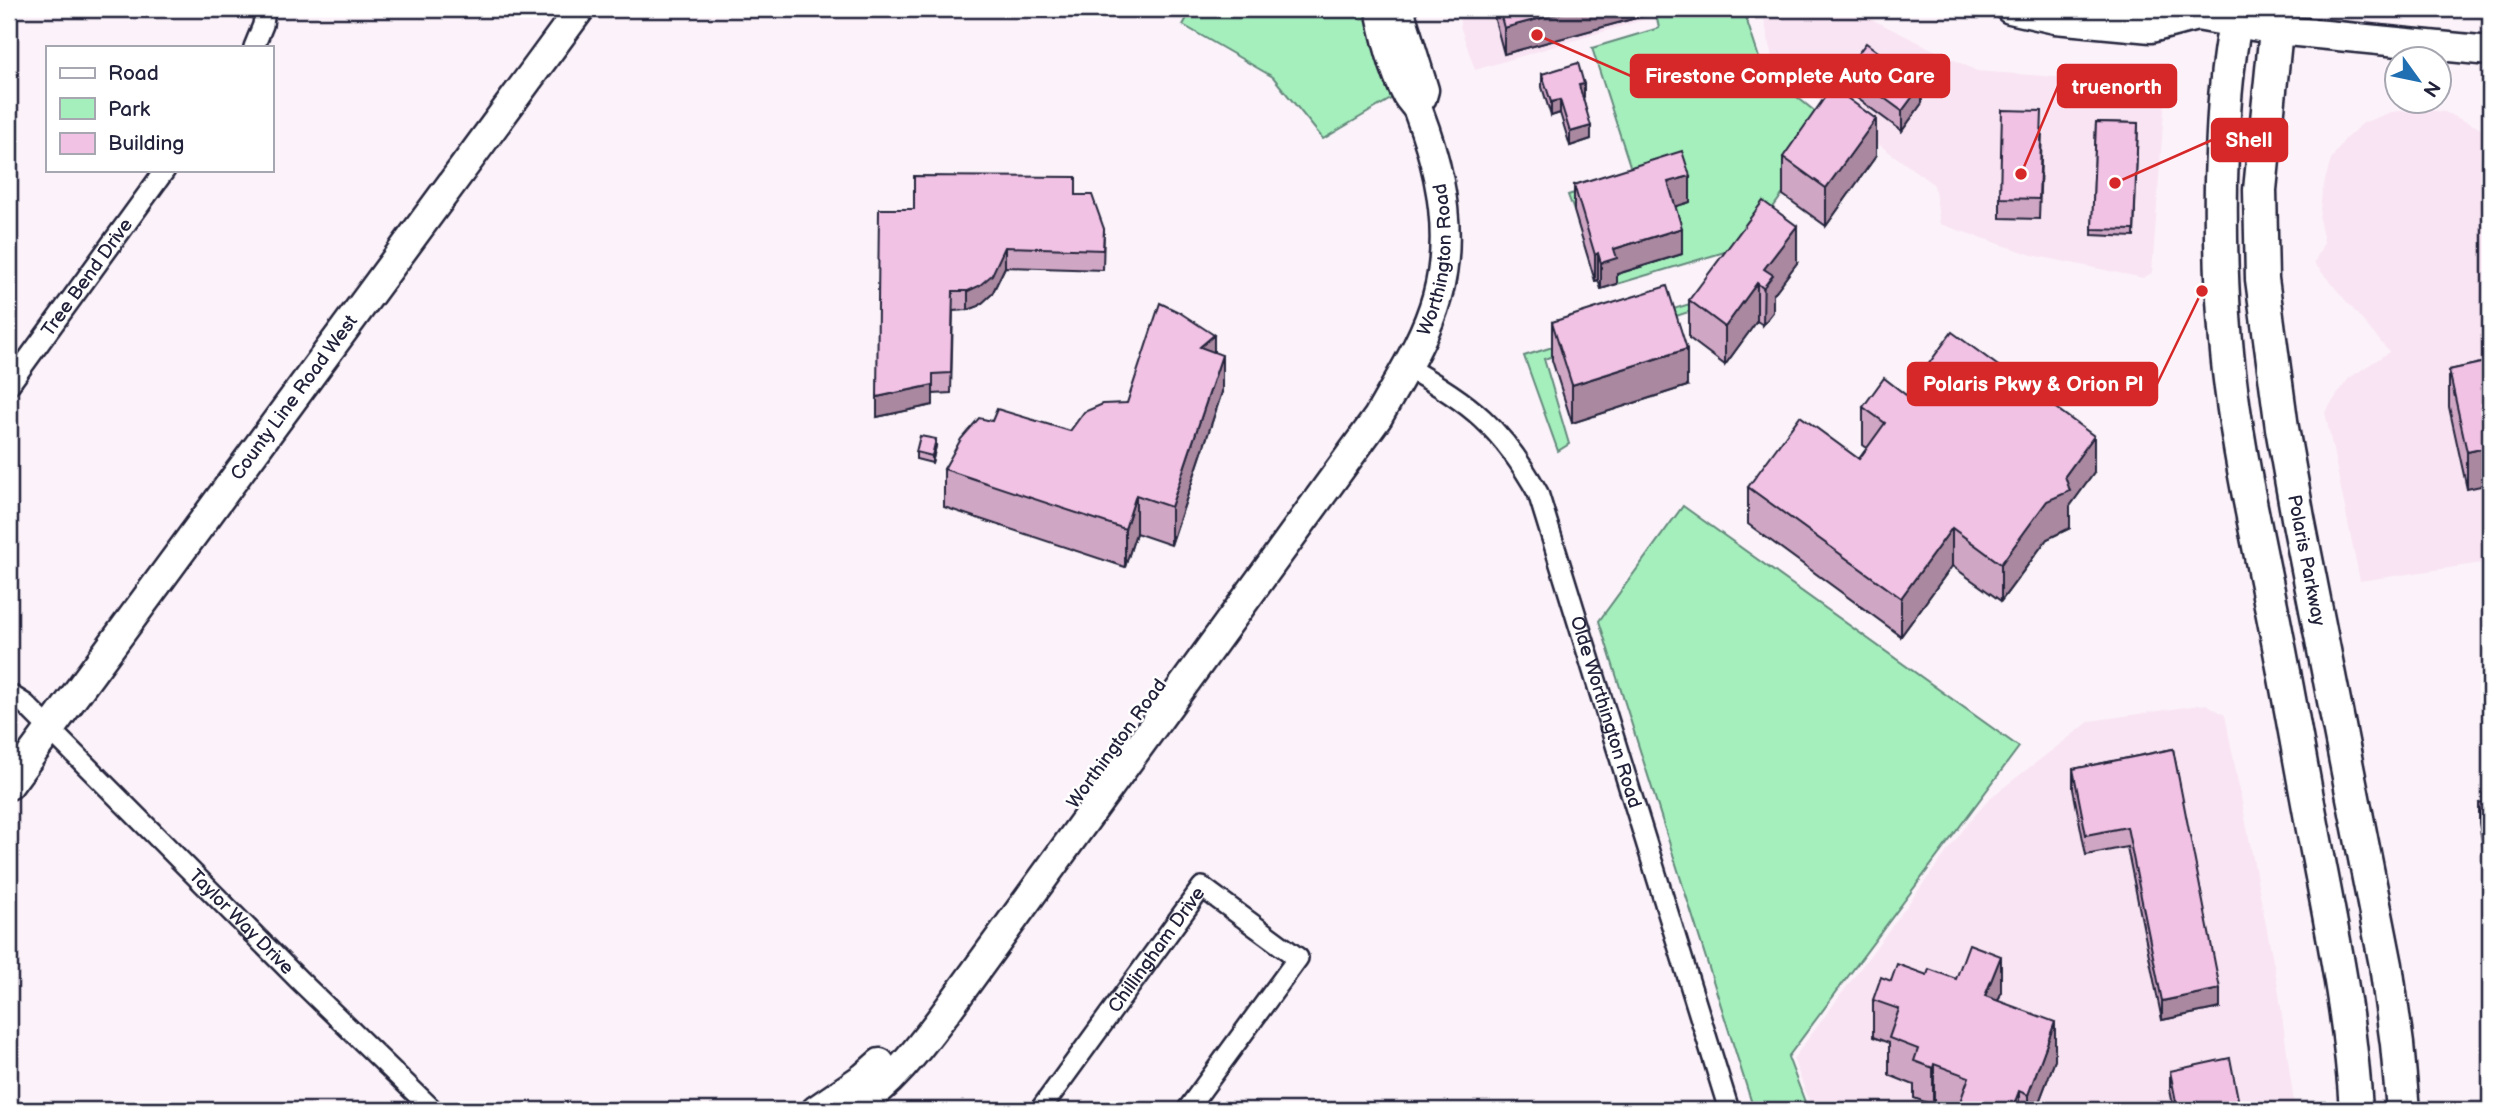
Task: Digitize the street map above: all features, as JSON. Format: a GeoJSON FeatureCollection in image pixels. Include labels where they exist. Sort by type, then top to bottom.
{"type":"FeatureCollection","features":[{"type":"Feature","properties":{"kind":"main road"},"geometry":{"type":"LineString","coordinates":[[2236,16],[2229,47],[2223,125],[2220,217],[2222,310],[2245,477],[2344,996],[2354,1065],[2356,1110]]}},
{"type":"Feature","properties":{"kind":"main road","name":"Polaris Parkway"},"geometry":{"type":"LineString","coordinates":[[2278,19],[2260,190],[2262,279],[2278,404],[2298,518],[2386,965],[2403,1110]]}},
{"type":"Feature","properties":{"kind":"street"},"geometry":{"type":"LineString","coordinates":[[254,46],[263,26],[265,9]]}},
{"type":"Feature","properties":{"kind":"street","name":"County Line Road West"},"geometry":{"type":"LineString","coordinates":[[9,785],[580,9]]}},
{"type":"Feature","properties":{"kind":"street","name":"Worthington Road"},"geometry":{"type":"LineString","coordinates":[[852,1110],[890,1080],[912,1058],[1378,417],[1406,367],[1437,298],[1446,237],[1437,173],[1418,110],[1408,97],[1400,77],[1380,9]]}},
{"type":"Feature","properties":{"kind":"street","name":"Worthington Road"},"geometry":{"type":"LineString","coordinates":[[1399,9],[1424,90],[1418,110]]}},
{"type":"Feature","properties":{"kind":"street"},"geometry":{"type":"LineString","coordinates":[[2010,9],[2055,19],[2151,28],[2190,13],[2278,19],[2490,51]]}},
{"type":"Feature","properties":{"kind":"street","name":"Tree Bend Drive"},"geometry":{"type":"LineString","coordinates":[[9,385],[164,172]]}},
{"type":"Feature","properties":{"kind":"street","name":"Worthington Road"},"geometry":{"type":"LineString","coordinates":[[816,1110],[864,1077],[889,1054],[911,1028],[1362,407],[1406,367]]}},
{"type":"Feature","properties":{"kind":"street","name":"Olde Worthington Road"},"geometry":{"type":"LineString","coordinates":[[1406,367],[1464,403],[1487,421],[1524,467],[1538,493],[1729,1110]]}},
{"type":"Feature","properties":{"kind":"street","name":"Taylor Way Drive"},"geometry":{"type":"LineString","coordinates":[[9,694],[24,704],[433,1110]]}},
{"type":"Feature","properties":{"kind":"street","name":"Chillingham Drive"},"geometry":{"type":"LineString","coordinates":[[1040,1110],[1202,887],[1298,958],[1187,1110]]}},
{"type":"Feature","properties":{"kind":"shaded area"},"geometry":{"type":"Polygon","coordinates":[[[1459,9],[1663,9],[1652,12],[1646,19],[1475,70],[1460,26],[1459,9]]]}},
{"type":"Feature","properties":{"kind":"shaded area"},"geometry":{"type":"Polygon","coordinates":[[[1762,9],[1846,9],[1857,12],[1977,71],[2166,85],[2152,273],[2143,278],[2032,255],[1940,224],[1934,185],[1787,77],[1772,58],[1762,9]]]}},
{"type":"Feature","properties":{"kind":"shaded area"},"geometry":{"type":"Polygon","coordinates":[[[2384,115],[2454,116],[2482,129],[2490,122],[2490,562],[2360,581],[2325,412],[2349,378],[2389,352],[2314,263],[2324,242],[2319,219],[2322,191],[2331,159],[2345,139],[2363,123],[2384,115]]]}},
{"type":"Feature","properties":{"kind":"shaded area"},"geometry":{"type":"Polygon","coordinates":[[[2206,704],[2225,715],[2278,986],[2295,1110],[1813,1110],[1793,1059],[1969,822],[1991,797],[2090,721],[2206,704]]]}},
{"type":"Feature","properties":{"kind":"green space"},"geometry":{"type":"Polygon","coordinates":[[[1192,9],[1372,9],[1394,97],[1323,139],[1273,77],[1183,25],[1192,9]]]}},
{"type":"Feature","properties":{"kind":"green space"},"geometry":{"type":"Polygon","coordinates":[[[1671,9],[1743,9],[1763,70],[1832,125],[1701,308],[1544,359],[1569,444],[1558,451],[1524,356],[1693,303],[1728,251],[1617,284],[1614,275],[1682,254],[1668,209],[1682,178],[1574,211],[1568,195],[1633,175],[1592,48],[1659,28],[1656,14],[1671,9]]]}},
{"type":"Feature","properties":{"kind":"green space"},"geometry":{"type":"Polygon","coordinates":[[[1683,506],[2019,747],[1788,1057],[1808,1110],[1754,1110],[1599,621],[1683,506]]]}},
{"type":"Feature","properties":{"kind":"building"},"geometry":{"type":"Polygon","coordinates":[[[1499,9],[1576,9],[1504,28],[1499,9]]]}},
{"type":"Feature","properties":{"kind":"building"},"geometry":{"type":"Polygon","coordinates":[[[1866,43],[1922,84],[1902,111],[1846,70],[1866,43]]]}},
{"type":"Feature","properties":{"kind":"building"},"geometry":{"type":"Polygon","coordinates":[[[1578,63],[1584,84],[1579,85],[1591,126],[1570,132],[1560,100],[1551,102],[1542,74],[1578,63]]]}},
{"type":"Feature","properties":{"kind":"building"},"geometry":{"type":"Polygon","coordinates":[[[1832,87],[1876,119],[1826,188],[1783,157],[1832,87]]]}},
{"type":"Feature","properties":{"kind":"building"},"geometry":{"type":"Polygon","coordinates":[[[2002,110],[2042,111],[2039,199],[2000,198],[2002,110]]]}},
{"type":"Feature","properties":{"kind":"building"},"geometry":{"type":"Polygon","coordinates":[[[2096,122],[2138,123],[2134,230],[2092,229],[2096,122]]]}},
{"type":"Feature","properties":{"kind":"building"},"geometry":{"type":"Polygon","coordinates":[[[1682,151],[1690,176],[1668,182],[1682,228],[1614,249],[1617,258],[1601,263],[1598,253],[1595,255],[1574,185],[1682,151]]]}},
{"type":"Feature","properties":{"kind":"building"},"geometry":{"type":"Polygon","coordinates":[[[914,176],[1076,177],[1076,195],[1092,195],[1104,229],[1103,250],[1005,247],[992,275],[979,286],[968,291],[953,291],[951,373],[933,374],[933,385],[877,397],[879,209],[914,209],[914,176]]]}},
{"type":"Feature","properties":{"kind":"building"},"geometry":{"type":"Polygon","coordinates":[[[1763,201],[1797,226],[1764,269],[1773,275],[1763,288],[1757,283],[1725,327],[1689,300],[1763,201]]]}},
{"type":"Feature","properties":{"kind":"building"},"geometry":{"type":"Polygon","coordinates":[[[1667,286],[1687,349],[1572,385],[1552,322],[1667,286]]]}},
{"type":"Feature","properties":{"kind":"building"},"geometry":{"type":"Polygon","coordinates":[[[1160,303],[1214,335],[1200,347],[1222,355],[1171,507],[1136,495],[1125,529],[944,469],[961,439],[979,418],[992,421],[997,409],[1070,431],[1084,412],[1103,404],[1127,403],[1160,303]]]}},
{"type":"Feature","properties":{"kind":"building"},"geometry":{"type":"Polygon","coordinates":[[[1952,332],[2094,436],[2065,476],[2070,491],[2047,501],[2001,564],[1952,528],[1901,598],[1748,487],[1800,416],[1859,459],[1885,423],[1863,407],[1884,378],[1906,395],[1952,332]]]}},
{"type":"Feature","properties":{"kind":"building"},"geometry":{"type":"Polygon","coordinates":[[[2490,361],[2490,447],[2467,452],[2449,370],[2490,361]]]}},
{"type":"Feature","properties":{"kind":"building"},"geometry":{"type":"Polygon","coordinates":[[[920,436],[936,439],[932,456],[916,452],[920,436]]]}},
{"type":"Feature","properties":{"kind":"building"},"geometry":{"type":"Polygon","coordinates":[[[2173,749],[2220,989],[2162,1001],[2127,827],[2086,835],[2073,769],[2173,749]]]}},
{"type":"Feature","properties":{"kind":"building"},"geometry":{"type":"Polygon","coordinates":[[[2490,793],[2490,832],[2484,833],[2479,803],[2484,802],[2483,794],[2490,793]]]}},
{"type":"Feature","properties":{"kind":"building"},"geometry":{"type":"Polygon","coordinates":[[[1969,944],[2001,956],[1985,996],[2055,1022],[2028,1095],[2019,1091],[2012,1110],[1957,1110],[1969,1077],[1934,1064],[1933,1068],[1914,1061],[1918,1049],[1889,1038],[1899,1009],[1873,1000],[1881,977],[1891,981],[1897,964],[1927,975],[1929,969],[1956,979],[1969,944]]]}},
{"type":"Feature","properties":{"kind":"building"},"geometry":{"type":"Polygon","coordinates":[[[2230,1058],[2239,1104],[2210,1110],[2199,1110],[2197,1102],[2177,1107],[2170,1071],[2230,1058]]]}},
{"type":"Feature","properties":{"kind":"place","name":"Firestone Complete Auto Care"},"geometry":{"type":"Point","coordinates":[1537,35]}},
{"type":"Feature","properties":{"kind":"place","name":"truenorth"},"geometry":{"type":"Point","coordinates":[2021,174]}},
{"type":"Feature","properties":{"kind":"place","name":"Shell"},"geometry":{"type":"Point","coordinates":[2115,183]}},
{"type":"Feature","properties":{"kind":"place","name":"Polaris Pkwy & Orion Pl"},"geometry":{"type":"Point","coordinates":[2202,291]}}]}
